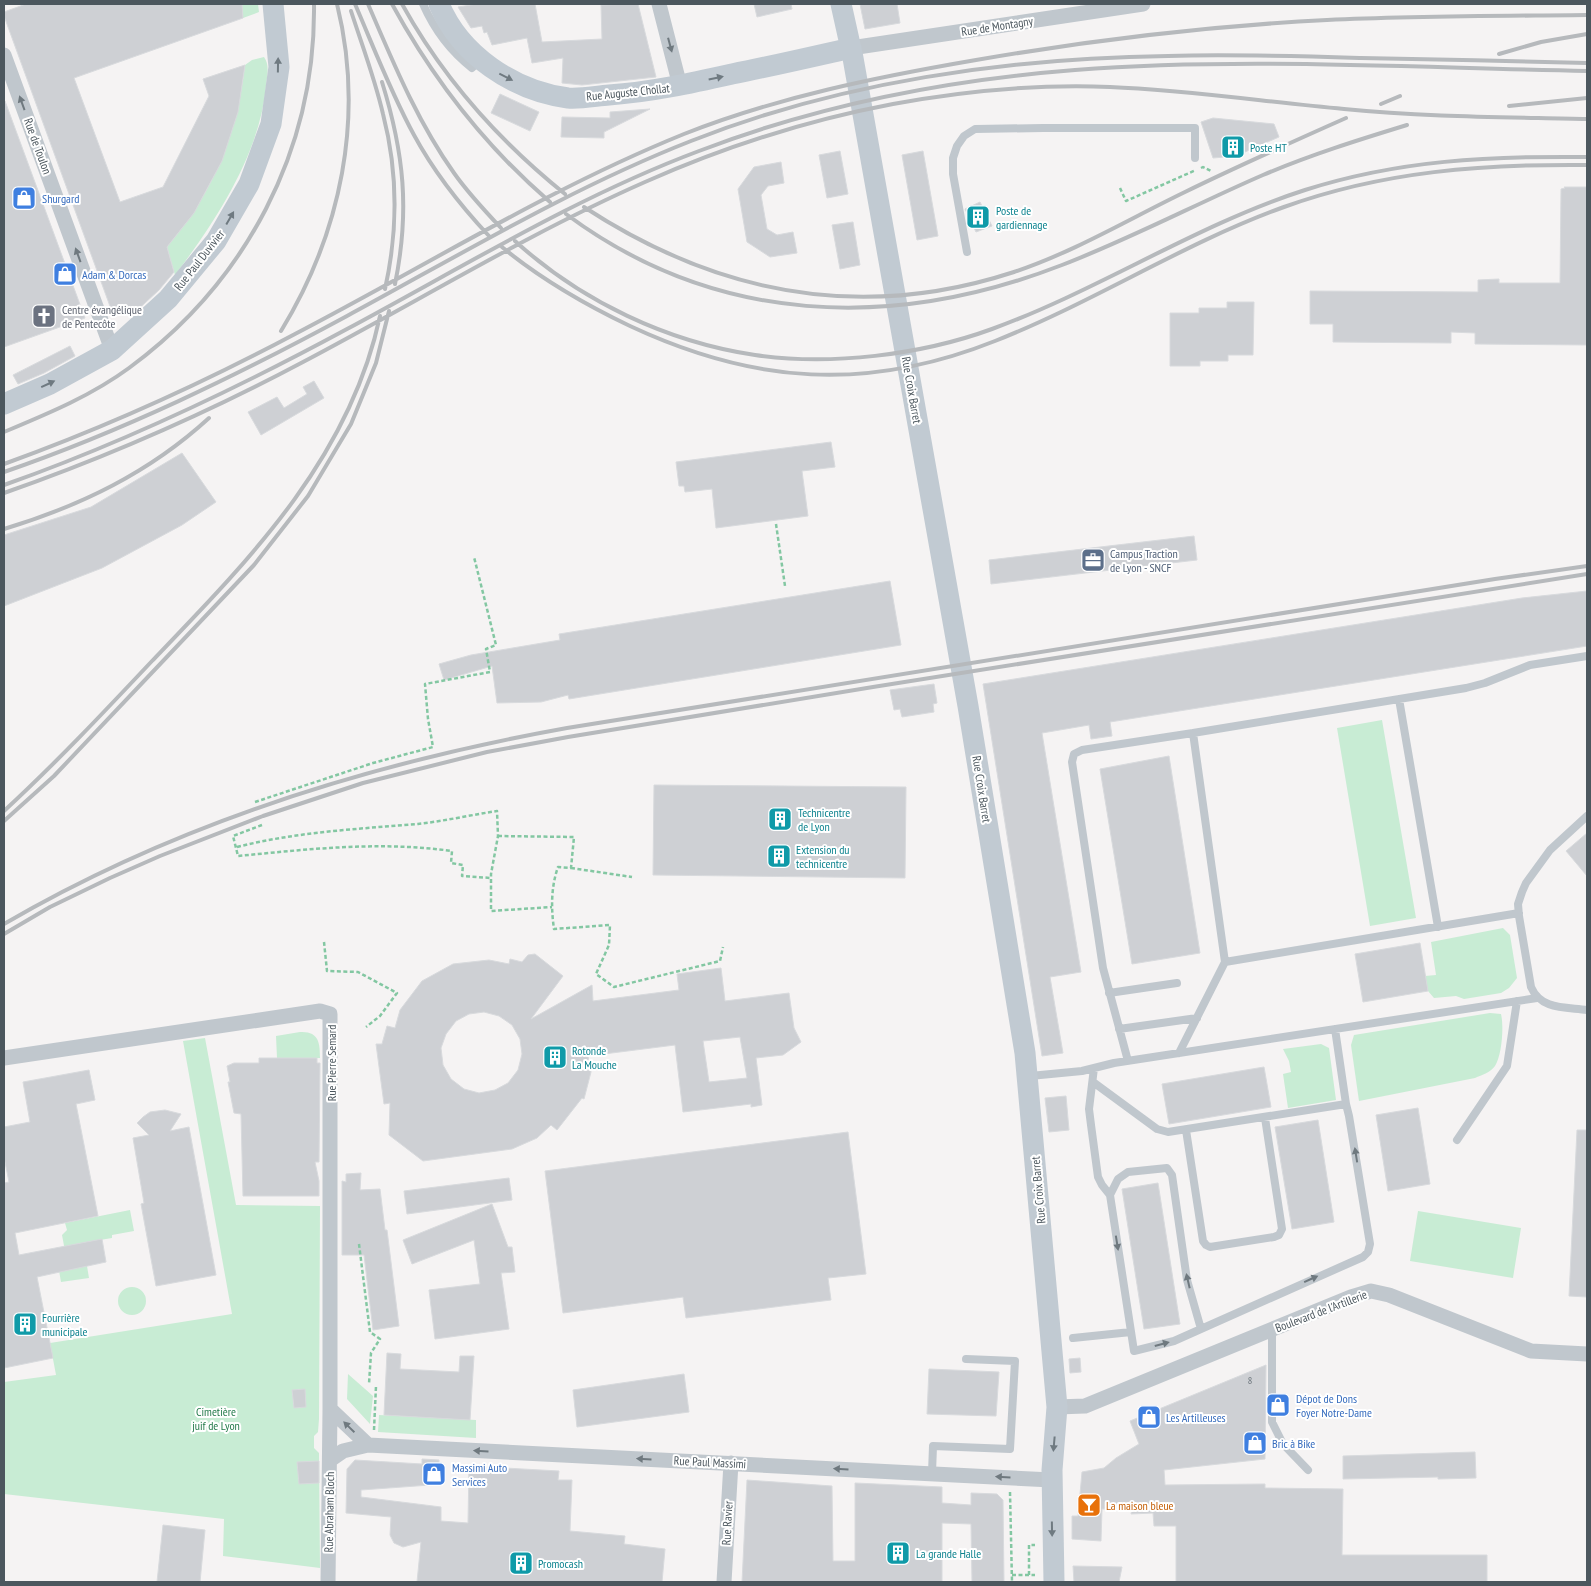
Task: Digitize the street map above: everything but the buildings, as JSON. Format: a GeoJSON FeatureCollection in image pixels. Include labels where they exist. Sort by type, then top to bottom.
{"type":"FeatureCollection","features":[{"type":"Feature","properties":{"kind":"street","name":"Rue Paul Duvivier"},"geometry":{"type":"LineString","coordinates":[[4,404],[50,384],[112,350],[168,299],[216,242],[249,184],[270,124],[279,66],[273,4]]}},
{"type":"Feature","properties":{"kind":"street","name":"Rue Auguste Chollat"},"geometry":{"type":"LineString","coordinates":[[439,4],[451,26],[481,59],[498,73],[544,93],[570,98],[631,94],[680,86],[851,48]]}},
{"type":"Feature","properties":{"kind":"street"},"geometry":{"type":"LineString","coordinates":[[659,4],[680,86]]}},
{"type":"Feature","properties":{"kind":"street","name":"Rue Croix Barret"},"geometry":{"type":"LineString","coordinates":[[841,4],[851,48],[968,706],[1026,1053],[1057,1407],[1047,1578]]}},
{"type":"Feature","properties":{"kind":"street","name":"Rue de Montagny"},"geometry":{"type":"LineString","coordinates":[[851,48],[1143,4]]}},
{"type":"Feature","properties":{"kind":"street","name":"Rue de Toulon"},"geometry":{"type":"LineString","coordinates":[[4,54],[112,350]]}},
{"type":"Feature","properties":{"kind":"street","name":"Rue Pierre Semard"},"geometry":{"type":"LineString","coordinates":[[4,1058],[320,1011],[330,1014],[332,1024],[330,1442]]}},
{"type":"Feature","properties":{"kind":"street","name":"Boulevard de l'Artillerie"},"geometry":{"type":"LineString","coordinates":[[1057,1407],[1085,1406],[1351,1297],[1372,1291],[1398,1298],[1531,1351],[1587,1354]]}},
{"type":"Feature","properties":{"kind":"street"},"geometry":{"type":"LineString","coordinates":[[330,1409],[371,1438]]}},
{"type":"Feature","properties":{"kind":"street","name":"Rue Paul Massimi"},"geometry":{"type":"LineString","coordinates":[[330,1460],[343,1451],[371,1438],[731,1463],[1052,1480]]}},
{"type":"Feature","properties":{"kind":"street","name":"Rue Abraham Bloch"},"geometry":{"type":"LineString","coordinates":[[328,1582],[330,1442]]}},
{"type":"Feature","properties":{"kind":"street","name":"Rue Ravier"},"geometry":{"type":"LineString","coordinates":[[724,1582],[731,1463]]}},
{"type":"Feature","properties":{"kind":"lane"},"geometry":{"type":"LineString","coordinates":[[423,4],[431,22],[457,56],[472,68],[481,59]]}},
{"type":"Feature","properties":{"kind":"lane"},"geometry":{"type":"LineString","coordinates":[[967,252],[953,174],[953,158],[957,146],[964,136],[975,129],[1195,128],[1195,158]]}},
{"type":"Feature","properties":{"kind":"lane"},"geometry":{"type":"LineString","coordinates":[[1128,1061],[1103,968],[1072,762],[1074,754],[1082,750],[1478,686],[1530,665],[1587,656]]}},
{"type":"Feature","properties":{"kind":"lane"},"geometry":{"type":"LineString","coordinates":[[1399,699],[1438,927]]}},
{"type":"Feature","properties":{"kind":"lane"},"geometry":{"type":"LineString","coordinates":[[1179,1053],[1225,962],[1193,733]]}},
{"type":"Feature","properties":{"kind":"lane"},"geometry":{"type":"LineString","coordinates":[[1587,816],[1550,850],[1526,882],[1518,904],[1531,987],[1537,998],[1543,1003],[1550,1005],[1587,1010]]}},
{"type":"Feature","properties":{"kind":"lane"},"geometry":{"type":"LineString","coordinates":[[1225,962],[1519,913]]}},
{"type":"Feature","properties":{"kind":"lane"},"geometry":{"type":"LineString","coordinates":[[1109,993],[1177,983]]}},
{"type":"Feature","properties":{"kind":"lane"},"geometry":{"type":"LineString","coordinates":[[1028,1076],[1082,1071],[1128,1061],[1537,998]]}},
{"type":"Feature","properties":{"kind":"lane"},"geometry":{"type":"LineString","coordinates":[[1457,1140],[1507,1066],[1517,1001]]}},
{"type":"Feature","properties":{"kind":"lane"},"geometry":{"type":"LineString","coordinates":[[1119,1029],[1197,1018]]}},
{"type":"Feature","properties":{"kind":"lane"},"geometry":{"type":"LineString","coordinates":[[1094,1068],[1089,1109],[1098,1177],[1110,1195],[1134,1351],[1174,1340],[1363,1257],[1368,1252],[1370,1244],[1335,1029]]}},
{"type":"Feature","properties":{"kind":"lane"},"geometry":{"type":"LineString","coordinates":[[1093,1082],[1157,1129],[1168,1132],[1346,1104]]}},
{"type":"Feature","properties":{"kind":"lane"},"geometry":{"type":"LineString","coordinates":[[1186,1130],[1202,1241],[1210,1247],[1279,1235],[1282,1229],[1265,1118]]}},
{"type":"Feature","properties":{"kind":"lane"},"geometry":{"type":"LineString","coordinates":[[1110,1195],[1118,1179],[1128,1172],[1167,1168],[1172,1175],[1187,1280],[1201,1328]]}},
{"type":"Feature","properties":{"kind":"lane"},"geometry":{"type":"LineString","coordinates":[[1272,1330],[1272,1422],[1283,1444],[1308,1470]]}},
{"type":"Feature","properties":{"kind":"lane"},"geometry":{"type":"LineString","coordinates":[[1073,1338],[1131,1332]]}},
{"type":"Feature","properties":{"kind":"lane"},"geometry":{"type":"LineString","coordinates":[[932,1473],[933,1446],[1010,1449],[1015,1362],[966,1359]]}},
{"type":"Feature","properties":{"kind":"path"},"geometry":{"type":"LineString","coordinates":[[1120,188],[1126,201],[1203,167],[1211,171]]}},
{"type":"Feature","properties":{"kind":"path"},"geometry":{"type":"LineString","coordinates":[[776,524],[785,586]]}},
{"type":"Feature","properties":{"kind":"path"},"geometry":{"type":"LineString","coordinates":[[254,802],[364,766],[434,747],[428,719],[426,684],[490,672],[486,649],[496,646],[474,557]]}},
{"type":"Feature","properties":{"kind":"path"},"geometry":{"type":"LineString","coordinates":[[236,847],[278,838],[358,828],[420,824],[497,811],[498,836],[491,878],[491,910],[552,907]]}},
{"type":"Feature","properties":{"kind":"path"},"geometry":{"type":"LineString","coordinates":[[262,825],[233,836],[238,856],[321,848],[420,846],[452,851],[452,863],[463,865],[462,876],[491,878]]}},
{"type":"Feature","properties":{"kind":"path"},"geometry":{"type":"LineString","coordinates":[[498,836],[574,837],[572,868]]}},
{"type":"Feature","properties":{"kind":"path"},"geometry":{"type":"LineString","coordinates":[[632,877],[558,867],[554,880],[552,907],[554,929],[610,925],[609,945],[596,974],[614,987],[720,962],[723,947]]}},
{"type":"Feature","properties":{"kind":"path"},"geometry":{"type":"LineString","coordinates":[[324,942],[327,971],[358,972],[397,993],[380,1016],[366,1027]]}},
{"type":"Feature","properties":{"kind":"path"},"geometry":{"type":"LineString","coordinates":[[359,1244],[370,1332],[380,1339],[371,1353],[369,1384]]}},
{"type":"Feature","properties":{"kind":"path"},"geometry":{"type":"LineString","coordinates":[[371,1438],[376,1386]]}},
{"type":"Feature","properties":{"kind":"path"},"geometry":{"type":"LineString","coordinates":[[1010,1492],[1012,1582]]}},
{"type":"Feature","properties":{"kind":"path"},"geometry":{"type":"LineString","coordinates":[[1029,1575],[1029,1545],[1040,1545]]}},
{"type":"Feature","properties":{"kind":"path"},"geometry":{"type":"LineString","coordinates":[[1012,1575],[1047,1578]]}},
{"type":"Feature","properties":{"kind":"green space"},"geometry":{"type":"Polygon","coordinates":[[[242,4],[258,4],[259,12],[243,18],[242,4]]]}},
{"type":"Feature","properties":{"kind":"green space"},"geometry":{"type":"Polygon","coordinates":[[[264,57],[268,71],[262,111],[255,137],[245,162],[220,210],[175,275],[167,247],[197,206],[220,162],[236,115],[245,65],[252,60],[264,57]]]}},
{"type":"Feature","properties":{"kind":"green space"},"geometry":{"type":"Polygon","coordinates":[[[1382,720],[1416,918],[1370,926],[1337,728],[1382,720]]]}},
{"type":"Feature","properties":{"kind":"green space"},"geometry":{"type":"Polygon","coordinates":[[[1503,928],[1510,935],[1517,978],[1509,988],[1501,993],[1464,999],[1456,996],[1434,998],[1428,991],[1425,976],[1436,975],[1431,942],[1503,928]]]}},
{"type":"Feature","properties":{"kind":"green space"},"geometry":{"type":"Polygon","coordinates":[[[1490,1013],[1501,1014],[1502,1033],[1501,1048],[1497,1061],[1489,1072],[1475,1078],[1359,1101],[1351,1045],[1354,1035],[1490,1013]]]}},
{"type":"Feature","properties":{"kind":"green space"},"geometry":{"type":"Polygon","coordinates":[[[306,1032],[315,1036],[320,1047],[320,1058],[277,1058],[276,1036],[306,1032]]]}},
{"type":"Feature","properties":{"kind":"green space","name":"Cimetière juif de Lyon"},"geometry":{"type":"Polygon","coordinates":[[[205,1038],[236,1205],[320,1206],[319,1419],[318,1432],[314,1436],[314,1448],[319,1453],[320,1568],[223,1556],[224,1519],[4,1494],[4,1382],[56,1375],[50,1343],[232,1314],[183,1041],[205,1038]]]}},
{"type":"Feature","properties":{"kind":"green space"},"geometry":{"type":"Polygon","coordinates":[[[1321,1044],[1329,1048],[1336,1100],[1288,1108],[1283,1074],[1291,1072],[1289,1061],[1283,1049],[1321,1044]]]}},
{"type":"Feature","properties":{"kind":"green space"},"geometry":{"type":"Polygon","coordinates":[[[130,1210],[134,1231],[112,1235],[112,1238],[76,1244],[87,1266],[89,1278],[61,1282],[56,1253],[65,1251],[62,1235],[67,1230],[65,1223],[130,1210]]]}},
{"type":"Feature","properties":{"kind":"green space"},"geometry":{"type":"Polygon","coordinates":[[[1418,1211],[1521,1228],[1513,1278],[1410,1261],[1418,1211]]]}},
{"type":"Feature","properties":{"kind":"green space"},"geometry":{"type":"Polygon","coordinates":[[[132,1287],[142,1291],[146,1301],[142,1311],[132,1315],[122,1311],[118,1301],[122,1291],[132,1287]]]}},
{"type":"Feature","properties":{"kind":"green space"},"geometry":{"type":"Polygon","coordinates":[[[348,1374],[373,1396],[370,1424],[347,1399],[348,1374]]]}},
{"type":"Feature","properties":{"kind":"green space"},"geometry":{"type":"Polygon","coordinates":[[[379,1415],[476,1420],[476,1438],[378,1432],[379,1415]]]}},
{"type":"Feature","properties":{"kind":"railway"},"geometry":{"type":"LineString","coordinates":[[4,432],[84,396],[129,368],[171,334],[208,295],[239,254],[266,208],[287,161],[302,110],[311,58],[314,4]]}},
{"type":"Feature","properties":{"kind":"railway"},"geometry":{"type":"LineString","coordinates":[[281,331],[302,293],[319,254],[332,214],[342,173],[347,131],[348,89],[345,46],[337,4]]}},
{"type":"Feature","properties":{"kind":"railway"},"geometry":{"type":"LineString","coordinates":[[355,4],[398,103],[422,149],[448,188],[489,236]]}},
{"type":"Feature","properties":{"kind":"railway"},"geometry":{"type":"LineString","coordinates":[[368,4],[406,91],[428,133],[459,180],[501,228]]}},
{"type":"Feature","properties":{"kind":"railway"},"geometry":{"type":"LineString","coordinates":[[392,4],[425,59],[462,110],[482,135],[550,202]]}},
{"type":"Feature","properties":{"kind":"railway"},"geometry":{"type":"LineString","coordinates":[[402,4],[435,57],[474,107],[517,152],[565,194]]}},
{"type":"Feature","properties":{"kind":"railway"},"geometry":{"type":"LineString","coordinates":[[351,11],[380,101],[388,136],[394,180],[394,223],[385,289]]}},
{"type":"Feature","properties":{"kind":"railway"},"geometry":{"type":"LineString","coordinates":[[4,464],[78,436],[224,370],[584,179],[684,134],[755,109],[865,81],[976,60],[1063,46],[1195,30],[1360,19],[1587,15]]}},
{"type":"Feature","properties":{"kind":"railway"},"geometry":{"type":"LineString","coordinates":[[1499,54],[1541,42],[1587,34]]}},
{"type":"Feature","properties":{"kind":"railway"},"geometry":{"type":"LineString","coordinates":[[4,472],[92,439],[221,381],[347,316],[516,223],[646,160],[748,120],[806,103],[925,77],[986,68],[1108,58],[1240,55],[1587,63]]}},
{"type":"Feature","properties":{"kind":"railway"},"geometry":{"type":"LineString","coordinates":[[4,485],[136,433],[221,394],[305,351],[564,211],[653,169],[790,120],[884,97],[979,80],[1027,74],[1139,66],[1331,64],[1587,71]]}},
{"type":"Feature","properties":{"kind":"railway"},"geometry":{"type":"LineString","coordinates":[[382,82],[395,133],[402,182],[402,232],[395,284]]}},
{"type":"Feature","properties":{"kind":"railway"},"geometry":{"type":"LineString","coordinates":[[4,493],[119,449],[267,381],[515,246],[601,202],[705,157],[798,126],[829,118],[920,99],[974,92],[1083,86],[1227,96],[1374,112],[1587,119]]}},
{"type":"Feature","properties":{"kind":"railway"},"geometry":{"type":"LineString","coordinates":[[1381,104],[1400,96]]}},
{"type":"Feature","properties":{"kind":"railway"},"geometry":{"type":"LineString","coordinates":[[1509,106],[1587,98]]}},
{"type":"Feature","properties":{"kind":"railway"},"geometry":{"type":"LineString","coordinates":[[584,207],[634,237],[686,261],[738,279],[791,291],[846,296],[901,295],[957,287],[1014,272],[1036,264],[1080,245],[1225,173],[1346,118]]}},
{"type":"Feature","properties":{"kind":"railway"},"geometry":{"type":"LineString","coordinates":[[566,214],[623,251],[682,278],[744,296],[806,306],[870,307],[934,300],[998,286],[1062,265],[1281,168],[1334,148],[1407,125]]}},
{"type":"Feature","properties":{"kind":"railway"},"geometry":{"type":"LineString","coordinates":[[515,241],[541,263],[597,300],[627,316],[690,340],[722,349],[784,358],[814,359],[875,356],[936,346],[992,329],[1071,296],[1225,221],[1265,204],[1340,180],[1375,172],[1445,162],[1479,159],[1587,157]]}},
{"type":"Feature","properties":{"kind":"railway"},"geometry":{"type":"LineString","coordinates":[[502,247],[548,281],[580,300],[630,326],[676,345],[721,360],[766,370],[811,374],[856,374],[901,368],[948,357],[995,341],[1068,309],[1247,221],[1321,195],[1359,185],[1434,172],[1510,166],[1587,165]]}},
{"type":"Feature","properties":{"kind":"railway"},"geometry":{"type":"LineString","coordinates":[[4,821],[54,776],[254,565],[308,496],[351,424],[376,363],[389,311]]}},
{"type":"Feature","properties":{"kind":"railway"},"geometry":{"type":"LineString","coordinates":[[4,811],[80,737],[188,623],[259,545],[291,504],[320,461],[345,416],[366,367],[380,316]]}},
{"type":"Feature","properties":{"kind":"railway"},"geometry":{"type":"LineString","coordinates":[[4,529],[60,510],[112,486],[162,455],[209,418]]}},
{"type":"Feature","properties":{"kind":"railway"},"geometry":{"type":"LineString","coordinates":[[4,924],[69,888],[137,856],[206,827],[348,779],[494,742],[567,728],[1495,579],[1587,566]]}},
{"type":"Feature","properties":{"kind":"railway"},"geometry":{"type":"LineString","coordinates":[[4,934],[50,907],[110,878],[160,856],[263,816],[363,783],[487,752],[873,687],[1587,574]]}},
{"type":"Feature","properties":{"kind":"place","name":"Poste HT"},"geometry":{"type":"Point","coordinates":[1233,147]}},
{"type":"Feature","properties":{"kind":"place","name":"Shurgard"},"geometry":{"type":"Point","coordinates":[24,198]}},
{"type":"Feature","properties":{"kind":"place","name":"Poste de gardiennage"},"geometry":{"type":"Point","coordinates":[978,217]}},
{"type":"Feature","properties":{"kind":"place","name":"Adam & Dorcas"},"geometry":{"type":"Point","coordinates":[65,274]}},
{"type":"Feature","properties":{"kind":"place","name":"Centre évangélique de Pentecôte"},"geometry":{"type":"Point","coordinates":[44,316]}},
{"type":"Feature","properties":{"kind":"place","name":"Campus Traction de Lyon - SNCF"},"geometry":{"type":"Point","coordinates":[1093,560]}},
{"type":"Feature","properties":{"kind":"place","name":"Technicentre de Lyon"},"geometry":{"type":"Point","coordinates":[780,819]}},
{"type":"Feature","properties":{"kind":"place","name":"Extension du technicentre"},"geometry":{"type":"Point","coordinates":[779,856]}},
{"type":"Feature","properties":{"kind":"place","name":"Rotonde La Mouche"},"geometry":{"type":"Point","coordinates":[555,1057]}},
{"type":"Feature","properties":{"kind":"place","name":"Fourrière municipale"},"geometry":{"type":"Point","coordinates":[25,1324]}},
{"type":"Feature","properties":{"kind":"place","name":"Dépot de Dons Foyer Notre-Dame"},"geometry":{"type":"Point","coordinates":[1278,1405]}},
{"type":"Feature","properties":{"kind":"place","name":"Les Artilleuses"},"geometry":{"type":"Point","coordinates":[1149,1417]}},
{"type":"Feature","properties":{"kind":"place","name":"Bric à Bike"},"geometry":{"type":"Point","coordinates":[1255,1443]}},
{"type":"Feature","properties":{"kind":"place","name":"Massimi Auto Services"},"geometry":{"type":"Point","coordinates":[434,1474]}},
{"type":"Feature","properties":{"kind":"place","name":"La maison bleue"},"geometry":{"type":"Point","coordinates":[1089,1505]}},
{"type":"Feature","properties":{"kind":"place","name":"La grande Halle"},"geometry":{"type":"Point","coordinates":[898,1553]}},
{"type":"Feature","properties":{"kind":"place","name":"Promocash"},"geometry":{"type":"Point","coordinates":[521,1563]}}]}
